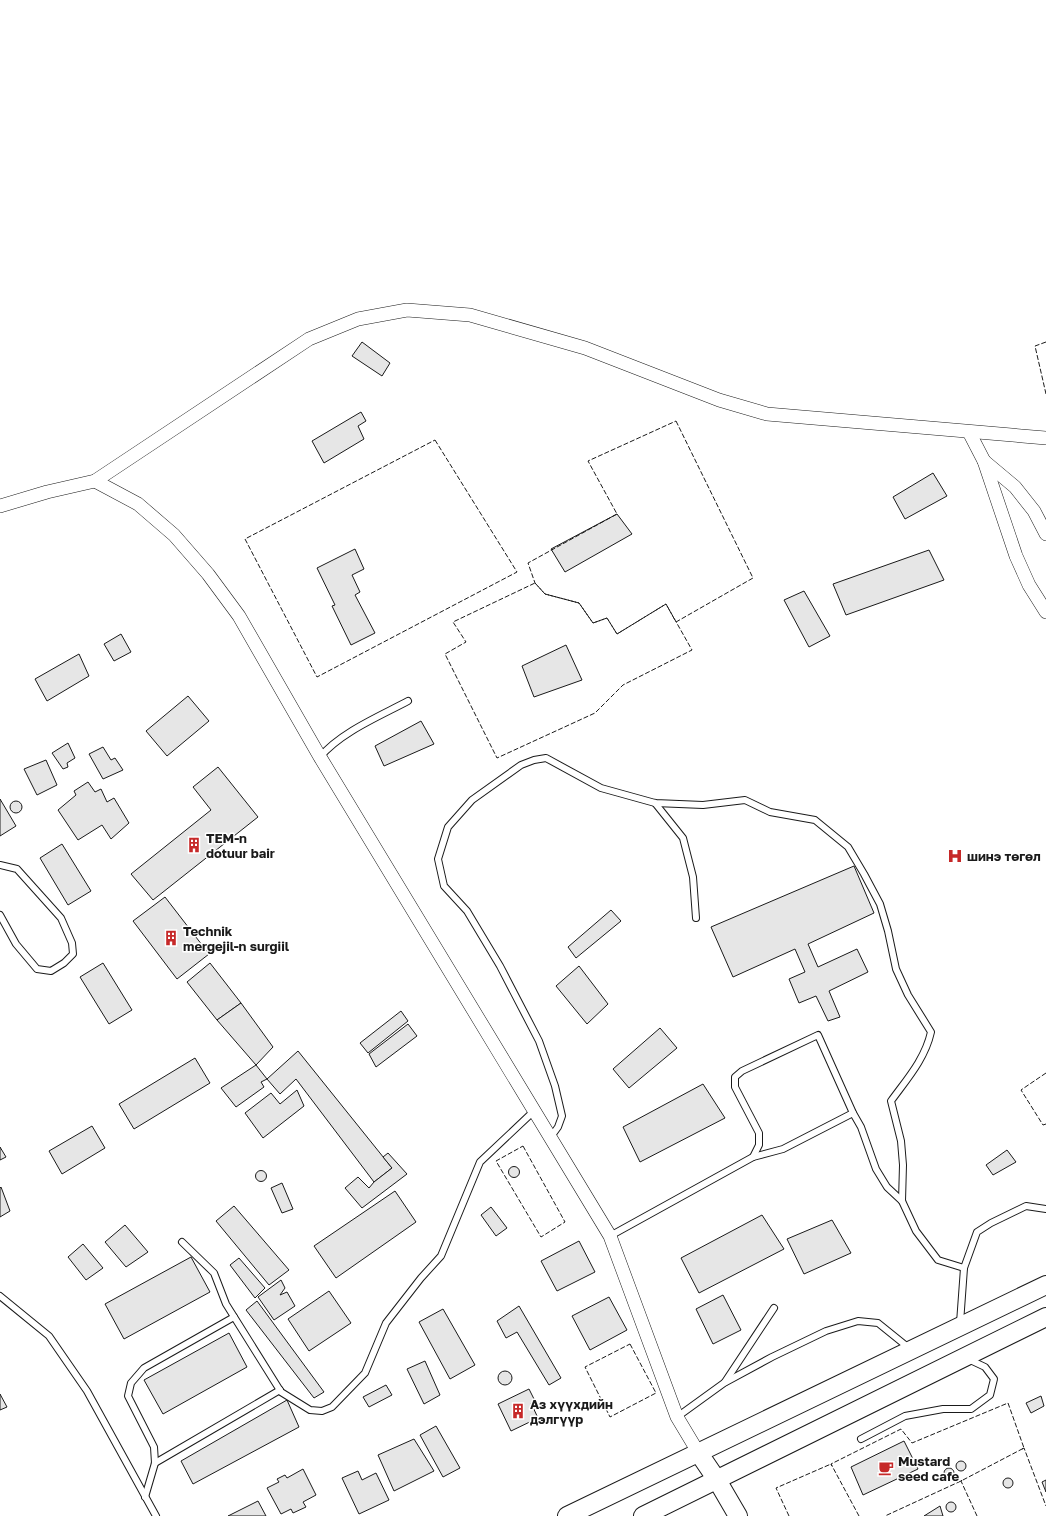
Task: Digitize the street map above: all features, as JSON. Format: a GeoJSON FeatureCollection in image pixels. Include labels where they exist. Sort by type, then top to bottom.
{"type":"FeatureCollection","features":[{"type":"Feature","properties":{"kind":"main road"},"geometry":{"type":"LineString","coordinates":[[567,1516],[1046,1285]]}},
{"type":"Feature","properties":{"kind":"main road"},"geometry":{"type":"LineString","coordinates":[[643,1516],[1046,1316]]}},
{"type":"Feature","properties":{"kind":"main road"},"geometry":{"type":"LineString","coordinates":[[698,1452],[717,1480],[738,1516]]}},
{"type":"Feature","properties":{"kind":"street"},"geometry":{"type":"LineString","coordinates":[[0,506],[47,492],[95,481],[309,339],[358,319],[407,310],[470,315],[585,348],[719,400],[767,414],[1046,438]]}},
{"type":"Feature","properties":{"kind":"street"},"geometry":{"type":"LineString","coordinates":[[969,432],[984,462],[1016,556],[1029,585],[1046,612]]}},
{"type":"Feature","properties":{"kind":"street"},"geometry":{"type":"LineString","coordinates":[[984,462],[1015,487],[1034,511],[1046,534]]}},
{"type":"Feature","properties":{"kind":"street"},"geometry":{"type":"LineString","coordinates":[[95,481],[138,504],[174,535],[208,574],[239,616],[320,757],[610,1236],[677,1417],[698,1452]]}},
{"type":"Feature","properties":{"kind":"lane"},"geometry":{"type":"LineString","coordinates":[[320,757],[338,739],[408,701]]}},
{"type":"Feature","properties":{"kind":"lane"},"geometry":{"type":"LineString","coordinates":[[550,1138],[558,1127],[562,1116],[555,1086],[539,1041],[500,966],[467,911],[444,886],[438,859],[448,827],[472,800],[521,765],[534,760],[546,758],[601,788],[655,803],[703,805],[745,800],[770,812],[815,820],[848,847],[880,904],[888,931],[896,969],[908,995],[931,1032],[928,1047],[891,1101],[901,1141],[903,1165],[902,1201]]}},
{"type":"Feature","properties":{"kind":"lane"},"geometry":{"type":"LineString","coordinates":[[655,803],[683,838],[693,877],[696,918]]}},
{"type":"Feature","properties":{"kind":"lane"},"geometry":{"type":"LineString","coordinates":[[0,865],[17,869],[61,918],[72,943],[73,954],[64,963],[51,971],[37,969],[16,944],[0,915]]}},
{"type":"Feature","properties":{"kind":"lane"},"geometry":{"type":"LineString","coordinates":[[753,1157],[759,1145],[759,1133],[735,1087],[735,1077],[742,1071],[818,1035],[853,1113],[861,1127],[876,1169],[887,1187],[902,1201],[916,1231],[938,1260],[964,1268]]}},
{"type":"Feature","properties":{"kind":"lane"},"geometry":{"type":"LineString","coordinates":[[182,1242],[214,1273],[226,1304],[280,1390],[310,1410],[322,1411],[332,1407],[365,1373],[386,1323],[421,1278],[441,1256],[480,1162],[534,1111]]}},
{"type":"Feature","properties":{"kind":"lane"},"geometry":{"type":"LineString","coordinates":[[610,1236],[753,1157],[783,1148],[853,1113]]}},
{"type":"Feature","properties":{"kind":"lane"},"geometry":{"type":"LineString","coordinates":[[960,1326],[964,1268],[977,1232],[990,1223],[1026,1206],[1046,1209]]}},
{"type":"Feature","properties":{"kind":"lane"},"geometry":{"type":"LineString","coordinates":[[0,1296],[49,1336],[87,1391],[156,1516]]}},
{"type":"Feature","properties":{"kind":"lane"},"geometry":{"type":"LineString","coordinates":[[724,1383],[774,1308]]}},
{"type":"Feature","properties":{"kind":"lane"},"geometry":{"type":"LineString","coordinates":[[146,1497],[155,1463],[154,1447],[128,1396],[131,1383],[144,1368],[234,1317]]}},
{"type":"Feature","properties":{"kind":"lane"},"geometry":{"type":"LineString","coordinates":[[677,1417],[724,1383],[826,1331],[858,1321],[878,1323],[911,1350]]}},
{"type":"Feature","properties":{"kind":"lane"},"geometry":{"type":"LineString","coordinates":[[861,1439],[905,1416],[943,1409],[971,1409],[990,1395],[994,1378],[985,1367],[965,1357]]}},
{"type":"Feature","properties":{"kind":"lane"},"geometry":{"type":"LineString","coordinates":[[155,1463],[280,1390]]}},
{"type":"Feature","properties":{"kind":"building"},"geometry":{"type":"Polygon","coordinates":[[[362,342],[390,363],[382,376],[352,356],[362,342]]]}},
{"type":"Feature","properties":{"kind":"building"},"geometry":{"type":"Polygon","coordinates":[[[361,412],[366,421],[358,426],[364,439],[324,463],[312,441],[361,412]]]}},
{"type":"Feature","properties":{"kind":"building"},"geometry":{"type":"Polygon","coordinates":[[[933,473],[947,496],[905,519],[893,497],[933,473]]]}},
{"type":"Feature","properties":{"kind":"building"},"geometry":{"type":"Polygon","coordinates":[[[617,514],[632,534],[565,572],[551,549],[617,514]]]}},
{"type":"Feature","properties":{"kind":"building"},"geometry":{"type":"Polygon","coordinates":[[[355,549],[364,569],[352,575],[360,592],[355,595],[375,633],[351,645],[332,606],[335,605],[317,568],[355,549]]]}},
{"type":"Feature","properties":{"kind":"building"},"geometry":{"type":"Polygon","coordinates":[[[929,550],[944,580],[846,615],[833,584],[929,550]]]}},
{"type":"Feature","properties":{"kind":"building"},"geometry":{"type":"Polygon","coordinates":[[[804,591],[830,636],[809,647],[784,600],[804,591]]]}},
{"type":"Feature","properties":{"kind":"building"},"geometry":{"type":"Polygon","coordinates":[[[121,634],[131,652],[114,661],[104,644],[121,634]]]}},
{"type":"Feature","properties":{"kind":"building"},"geometry":{"type":"Polygon","coordinates":[[[566,645],[582,680],[534,697],[522,666],[566,645]]]}},
{"type":"Feature","properties":{"kind":"building"},"geometry":{"type":"Polygon","coordinates":[[[79,654],[89,676],[47,701],[35,679],[79,654]]]}},
{"type":"Feature","properties":{"kind":"building"},"geometry":{"type":"Polygon","coordinates":[[[188,696],[209,721],[167,756],[146,731],[188,696]]]}},
{"type":"Feature","properties":{"kind":"building"},"geometry":{"type":"Polygon","coordinates":[[[421,721],[434,744],[384,766],[375,746],[421,721]]]}},
{"type":"Feature","properties":{"kind":"building"},"geometry":{"type":"Polygon","coordinates":[[[68,743],[75,758],[67,763],[68,767],[63,769],[52,753],[68,743]]]}},
{"type":"Feature","properties":{"kind":"building"},"geometry":{"type":"Polygon","coordinates":[[[103,747],[111,760],[115,758],[123,770],[103,779],[89,754],[103,747]]]}},
{"type":"Feature","properties":{"kind":"building"},"geometry":{"type":"Polygon","coordinates":[[[46,760],[57,785],[37,795],[24,769],[46,760]]]}},
{"type":"Feature","properties":{"kind":"building","name":"TEM-n dotuur bair"},"geometry":{"type":"Polygon","coordinates":[[[218,767],[258,817],[153,900],[131,874],[211,810],[193,787],[218,767]]]}},
{"type":"Feature","properties":{"kind":"building"},"geometry":{"type":"Polygon","coordinates":[[[88,782],[95,792],[101,789],[107,802],[114,798],[129,823],[111,839],[102,825],[78,840],[58,810],[76,795],[74,791],[88,782]]]}},
{"type":"Feature","properties":{"kind":"building"},"geometry":{"type":"Polygon","coordinates":[[[0,799],[16,826],[0,836],[0,799]]]}},
{"type":"Feature","properties":{"kind":"building"},"geometry":{"type":"Polygon","coordinates":[[[14,801],[18,801],[22,807],[18,813],[14,813],[10,809],[10,805],[14,801]]]}},
{"type":"Feature","properties":{"kind":"building"},"geometry":{"type":"Polygon","coordinates":[[[62,844],[91,891],[68,905],[40,858],[62,844]]]}},
{"type":"Feature","properties":{"kind":"building"},"geometry":{"type":"Polygon","coordinates":[[[854,866],[874,913],[808,944],[818,967],[857,949],[868,972],[829,991],[840,1017],[828,1021],[816,996],[799,1003],[789,979],[805,972],[795,949],[733,977],[711,927],[854,866]]]}},
{"type":"Feature","properties":{"kind":"building","name":"Technik mergejil-n surgiil"},"geometry":{"type":"Polygon","coordinates":[[[165,897],[209,954],[177,979],[133,921],[165,897]]]}},
{"type":"Feature","properties":{"kind":"building"},"geometry":{"type":"Polygon","coordinates":[[[611,910],[621,921],[576,958],[568,947],[611,910]]]}},
{"type":"Feature","properties":{"kind":"building"},"geometry":{"type":"Polygon","coordinates":[[[103,963],[132,1010],[109,1024],[80,977],[103,963]]]}},
{"type":"Feature","properties":{"kind":"building"},"geometry":{"type":"Polygon","coordinates":[[[210,963],[241,1003],[217,1020],[187,982],[210,963]]]}},
{"type":"Feature","properties":{"kind":"building"},"geometry":{"type":"Polygon","coordinates":[[[579,966],[608,1004],[587,1024],[556,986],[579,966]]]}},
{"type":"Feature","properties":{"kind":"building"},"geometry":{"type":"Polygon","coordinates":[[[241,1003],[273,1047],[256,1065],[217,1020],[241,1003]]]}},
{"type":"Feature","properties":{"kind":"building"},"geometry":{"type":"Polygon","coordinates":[[[401,1011],[408,1021],[368,1053],[360,1043],[401,1011]]]}},
{"type":"Feature","properties":{"kind":"building"},"geometry":{"type":"Polygon","coordinates":[[[408,1024],[417,1036],[376,1067],[369,1054],[408,1024]]]}},
{"type":"Feature","properties":{"kind":"building"},"geometry":{"type":"Polygon","coordinates":[[[660,1028],[677,1048],[629,1088],[613,1069],[660,1028]]]}},
{"type":"Feature","properties":{"kind":"building"},"geometry":{"type":"Polygon","coordinates":[[[298,1051],[392,1168],[374,1182],[296,1079],[280,1094],[267,1079],[298,1051]]]}},
{"type":"Feature","properties":{"kind":"building"},"geometry":{"type":"Polygon","coordinates":[[[195,1058],[210,1083],[134,1129],[119,1104],[195,1058]]]}},
{"type":"Feature","properties":{"kind":"building"},"geometry":{"type":"Polygon","coordinates":[[[256,1065],[267,1079],[261,1082],[264,1087],[236,1107],[221,1088],[256,1065]]]}},
{"type":"Feature","properties":{"kind":"building"},"geometry":{"type":"Polygon","coordinates":[[[703,1084],[725,1118],[640,1162],[623,1127],[703,1084]]]}},
{"type":"Feature","properties":{"kind":"building"},"geometry":{"type":"Polygon","coordinates":[[[297,1090],[304,1106],[263,1138],[245,1113],[271,1093],[280,1104],[297,1090]]]}},
{"type":"Feature","properties":{"kind":"building"},"geometry":{"type":"Polygon","coordinates":[[[92,1126],[105,1148],[62,1174],[49,1151],[92,1126]]]}},
{"type":"Feature","properties":{"kind":"building"},"geometry":{"type":"Polygon","coordinates":[[[0,1147],[6,1157],[0,1160],[0,1147]]]}},
{"type":"Feature","properties":{"kind":"building"},"geometry":{"type":"Polygon","coordinates":[[[1007,1150],[1016,1162],[993,1175],[986,1165],[1007,1150]]]}},
{"type":"Feature","properties":{"kind":"building"},"geometry":{"type":"Polygon","coordinates":[[[388,1153],[407,1174],[362,1208],[345,1188],[358,1177],[369,1188],[374,1182],[392,1168],[383,1157],[388,1153]]]}},
{"type":"Feature","properties":{"kind":"building"},"geometry":{"type":"Polygon","coordinates":[[[512,1167],[516,1167],[518,1168],[518,1176],[512,1177],[509,1174],[509,1170],[512,1167]]]}},
{"type":"Feature","properties":{"kind":"building"},"geometry":{"type":"Polygon","coordinates":[[[261,1170],[265,1172],[267,1176],[265,1180],[261,1182],[257,1180],[255,1176],[257,1172],[261,1170]]]}},
{"type":"Feature","properties":{"kind":"building"},"geometry":{"type":"Polygon","coordinates":[[[282,1183],[293,1209],[282,1213],[271,1188],[282,1183]]]}},
{"type":"Feature","properties":{"kind":"building"},"geometry":{"type":"Polygon","coordinates":[[[1,1187],[10,1211],[0,1217],[0,1188],[1,1187]]]}},
{"type":"Feature","properties":{"kind":"building"},"geometry":{"type":"Polygon","coordinates":[[[395,1191],[416,1222],[336,1278],[314,1246],[395,1191]]]}},
{"type":"Feature","properties":{"kind":"building"},"geometry":{"type":"Polygon","coordinates":[[[234,1206],[289,1270],[269,1285],[216,1221],[234,1206]]]}},
{"type":"Feature","properties":{"kind":"building"},"geometry":{"type":"Polygon","coordinates":[[[491,1207],[507,1228],[496,1236],[481,1215],[491,1207]]]}},
{"type":"Feature","properties":{"kind":"building"},"geometry":{"type":"Polygon","coordinates":[[[762,1215],[784,1249],[699,1293],[681,1258],[762,1215]]]}},
{"type":"Feature","properties":{"kind":"building"},"geometry":{"type":"Polygon","coordinates":[[[832,1220],[851,1253],[804,1274],[787,1239],[832,1220]]]}},
{"type":"Feature","properties":{"kind":"building"},"geometry":{"type":"Polygon","coordinates":[[[125,1225],[148,1252],[126,1267],[105,1242],[125,1225]]]}},
{"type":"Feature","properties":{"kind":"building"},"geometry":{"type":"Polygon","coordinates":[[[579,1241],[595,1272],[557,1291],[541,1261],[579,1241]]]}},
{"type":"Feature","properties":{"kind":"building"},"geometry":{"type":"Polygon","coordinates":[[[83,1244],[103,1268],[86,1280],[68,1257],[83,1244]]]}},
{"type":"Feature","properties":{"kind":"building"},"geometry":{"type":"Polygon","coordinates":[[[191,1257],[210,1292],[124,1339],[105,1304],[191,1257]]]}},
{"type":"Feature","properties":{"kind":"building"},"geometry":{"type":"Polygon","coordinates":[[[239,1258],[265,1288],[255,1298],[230,1265],[239,1258]]]}},
{"type":"Feature","properties":{"kind":"building"},"geometry":{"type":"Polygon","coordinates":[[[281,1280],[285,1288],[280,1295],[287,1292],[295,1306],[274,1320],[258,1297],[281,1280]]]}},
{"type":"Feature","properties":{"kind":"building"},"geometry":{"type":"Polygon","coordinates":[[[329,1291],[351,1323],[309,1351],[288,1319],[329,1291]]]}},
{"type":"Feature","properties":{"kind":"building"},"geometry":{"type":"Polygon","coordinates":[[[723,1295],[741,1330],[713,1344],[696,1309],[723,1295]]]}},
{"type":"Feature","properties":{"kind":"building"},"geometry":{"type":"Polygon","coordinates":[[[609,1297],[627,1330],[590,1350],[572,1316],[609,1297]]]}},
{"type":"Feature","properties":{"kind":"building"},"geometry":{"type":"Polygon","coordinates":[[[257,1301],[324,1392],[314,1398],[246,1310],[257,1301]]]}},
{"type":"Feature","properties":{"kind":"building"},"geometry":{"type":"Polygon","coordinates":[[[519,1306],[561,1378],[549,1385],[517,1332],[506,1338],[497,1321],[519,1306]]]}},
{"type":"Feature","properties":{"kind":"building"},"geometry":{"type":"Polygon","coordinates":[[[443,1309],[475,1365],[450,1379],[419,1322],[443,1309]]]}},
{"type":"Feature","properties":{"kind":"building"},"geometry":{"type":"Polygon","coordinates":[[[229,1333],[247,1367],[163,1414],[144,1380],[229,1333]]]}},
{"type":"Feature","properties":{"kind":"building"},"geometry":{"type":"Polygon","coordinates":[[[425,1361],[440,1395],[424,1404],[407,1369],[425,1361]]]}},
{"type":"Feature","properties":{"kind":"building"},"geometry":{"type":"Polygon","coordinates":[[[505,1371],[510,1373],[512,1378],[510,1383],[505,1385],[500,1383],[498,1378],[500,1373],[505,1371]]]}},
{"type":"Feature","properties":{"kind":"building"},"geometry":{"type":"Polygon","coordinates":[[[386,1385],[392,1395],[369,1407],[363,1397],[386,1385]]]}},
{"type":"Feature","properties":{"kind":"building","name":"Аз хүүхдийн дэлгүүр"},"geometry":{"type":"Polygon","coordinates":[[[529,1389],[535,1401],[531,1403],[538,1418],[511,1431],[498,1404],[529,1389]]]}},
{"type":"Feature","properties":{"kind":"building"},"geometry":{"type":"Polygon","coordinates":[[[0,1394],[7,1407],[0,1410],[0,1394]]]}},
{"type":"Feature","properties":{"kind":"building"},"geometry":{"type":"Polygon","coordinates":[[[1041,1396],[1044,1406],[1031,1413],[1026,1403],[1041,1396]]]}},
{"type":"Feature","properties":{"kind":"building"},"geometry":{"type":"Polygon","coordinates":[[[287,1400],[299,1427],[193,1484],[181,1461],[287,1400]]]}},
{"type":"Feature","properties":{"kind":"building"},"geometry":{"type":"Polygon","coordinates":[[[436,1426],[460,1468],[443,1477],[420,1435],[436,1426]]]}},
{"type":"Feature","properties":{"kind":"building"},"geometry":{"type":"Polygon","coordinates":[[[414,1439],[434,1471],[394,1491],[378,1455],[414,1439]]]}},
{"type":"Feature","properties":{"kind":"building"},"geometry":{"type":"Polygon","coordinates":[[[904,1441],[918,1469],[863,1495],[851,1467],[904,1441]]]}},
{"type":"Feature","properties":{"kind":"building"},"geometry":{"type":"Polygon","coordinates":[[[961,1461],[966,1466],[961,1471],[956,1466],[961,1461]]]}},
{"type":"Feature","properties":{"kind":"building"},"geometry":{"type":"Polygon","coordinates":[[[949,1468],[954,1473],[949,1478],[944,1473],[949,1468]]]}},
{"type":"Feature","properties":{"kind":"building"},"geometry":{"type":"Polygon","coordinates":[[[303,1469],[316,1495],[303,1502],[306,1507],[293,1513],[291,1509],[281,1514],[267,1488],[279,1482],[277,1479],[285,1475],[287,1478],[303,1469]]]}},
{"type":"Feature","properties":{"kind":"building"},"geometry":{"type":"Polygon","coordinates":[[[358,1471],[362,1480],[376,1473],[389,1500],[359,1514],[342,1478],[358,1471]]]}},
{"type":"Feature","properties":{"kind":"building"},"geometry":{"type":"Polygon","coordinates":[[[1008,1478],[1013,1483],[1008,1488],[1003,1483],[1008,1478]]]}},
{"type":"Feature","properties":{"kind":"building"},"geometry":{"type":"Polygon","coordinates":[[[1046,1480],[1046,1492],[1042,1482],[1046,1480]]]}},
{"type":"Feature","properties":{"kind":"building"},"geometry":{"type":"Polygon","coordinates":[[[258,1501],[266,1516],[228,1516],[258,1501]]]}},
{"type":"Feature","properties":{"kind":"building"},"geometry":{"type":"Polygon","coordinates":[[[951,1502],[956,1507],[951,1512],[946,1507],[951,1502]]]}},
{"type":"Feature","properties":{"kind":"building"},"geometry":{"type":"Polygon","coordinates":[[[940,1506],[943,1516],[924,1516],[940,1506]]]}},
{"type":"Feature","properties":{"kind":"fence"},"geometry":{"type":"LineString","coordinates":[[1046,342],[1035,346],[1046,394]]}},
{"type":"Feature","properties":{"kind":"fence"},"geometry":{"type":"LineString","coordinates":[[676,421],[753,578],[676,622],[666,604],[617,634],[607,618],[593,623],[579,603],[545,594],[535,583],[528,563],[617,514],[588,461],[676,421]]}},
{"type":"Feature","properties":{"kind":"fence"},"geometry":{"type":"LineString","coordinates":[[435,440],[517,572],[317,677],[245,539],[435,440]]}},
{"type":"Feature","properties":{"kind":"fence"},"geometry":{"type":"LineString","coordinates":[[535,583],[545,594],[579,603],[593,623],[607,618],[617,634],[666,604],[692,650],[623,685],[595,713],[497,758],[445,654],[466,642],[453,622],[535,583]]}},
{"type":"Feature","properties":{"kind":"fence"},"geometry":{"type":"LineString","coordinates":[[1046,1073],[1021,1090],[1043,1125],[1046,1124]]}},
{"type":"Feature","properties":{"kind":"fence"},"geometry":{"type":"LineString","coordinates":[[523,1146],[565,1222],[541,1237],[496,1161],[523,1146]]}},
{"type":"Feature","properties":{"kind":"fence"},"geometry":{"type":"LineString","coordinates":[[630,1344],[656,1393],[610,1417],[585,1367],[630,1344]]}},
{"type":"Feature","properties":{"kind":"fence"},"geometry":{"type":"LineString","coordinates":[[859,1516],[831,1464],[901,1429],[912,1443],[1008,1403],[1024,1448],[961,1481],[885,1516]]}},
{"type":"Feature","properties":{"kind":"fence"},"geometry":{"type":"LineString","coordinates":[[1022,1449],[1024,1448],[1046,1506]]}},
{"type":"Feature","properties":{"kind":"fence"},"geometry":{"type":"LineString","coordinates":[[789,1516],[776,1488],[831,1464],[832,1466]]}},
{"type":"Feature","properties":{"kind":"fence"},"geometry":{"type":"LineString","coordinates":[[962,1480],[961,1481],[977,1516]]}},
{"type":"Feature","properties":{"kind":"place","name":"TEM-n dotuur bair"},"geometry":{"type":"Point","coordinates":[194,845]}},
{"type":"Feature","properties":{"kind":"place","name":"шинэ төгөл"},"geometry":{"type":"Point","coordinates":[955,856]}},
{"type":"Feature","properties":{"kind":"place","name":"Technik mergejil-n surgiil"},"geometry":{"type":"Point","coordinates":[171,938]}},
{"type":"Feature","properties":{"kind":"place","name":"Аз хүүхдийн дэлгүүр"},"geometry":{"type":"Point","coordinates":[518,1411]}},
{"type":"Feature","properties":{"kind":"place","name":"Mustard seed cafe"},"geometry":{"type":"Point","coordinates":[886,1468]}}]}
